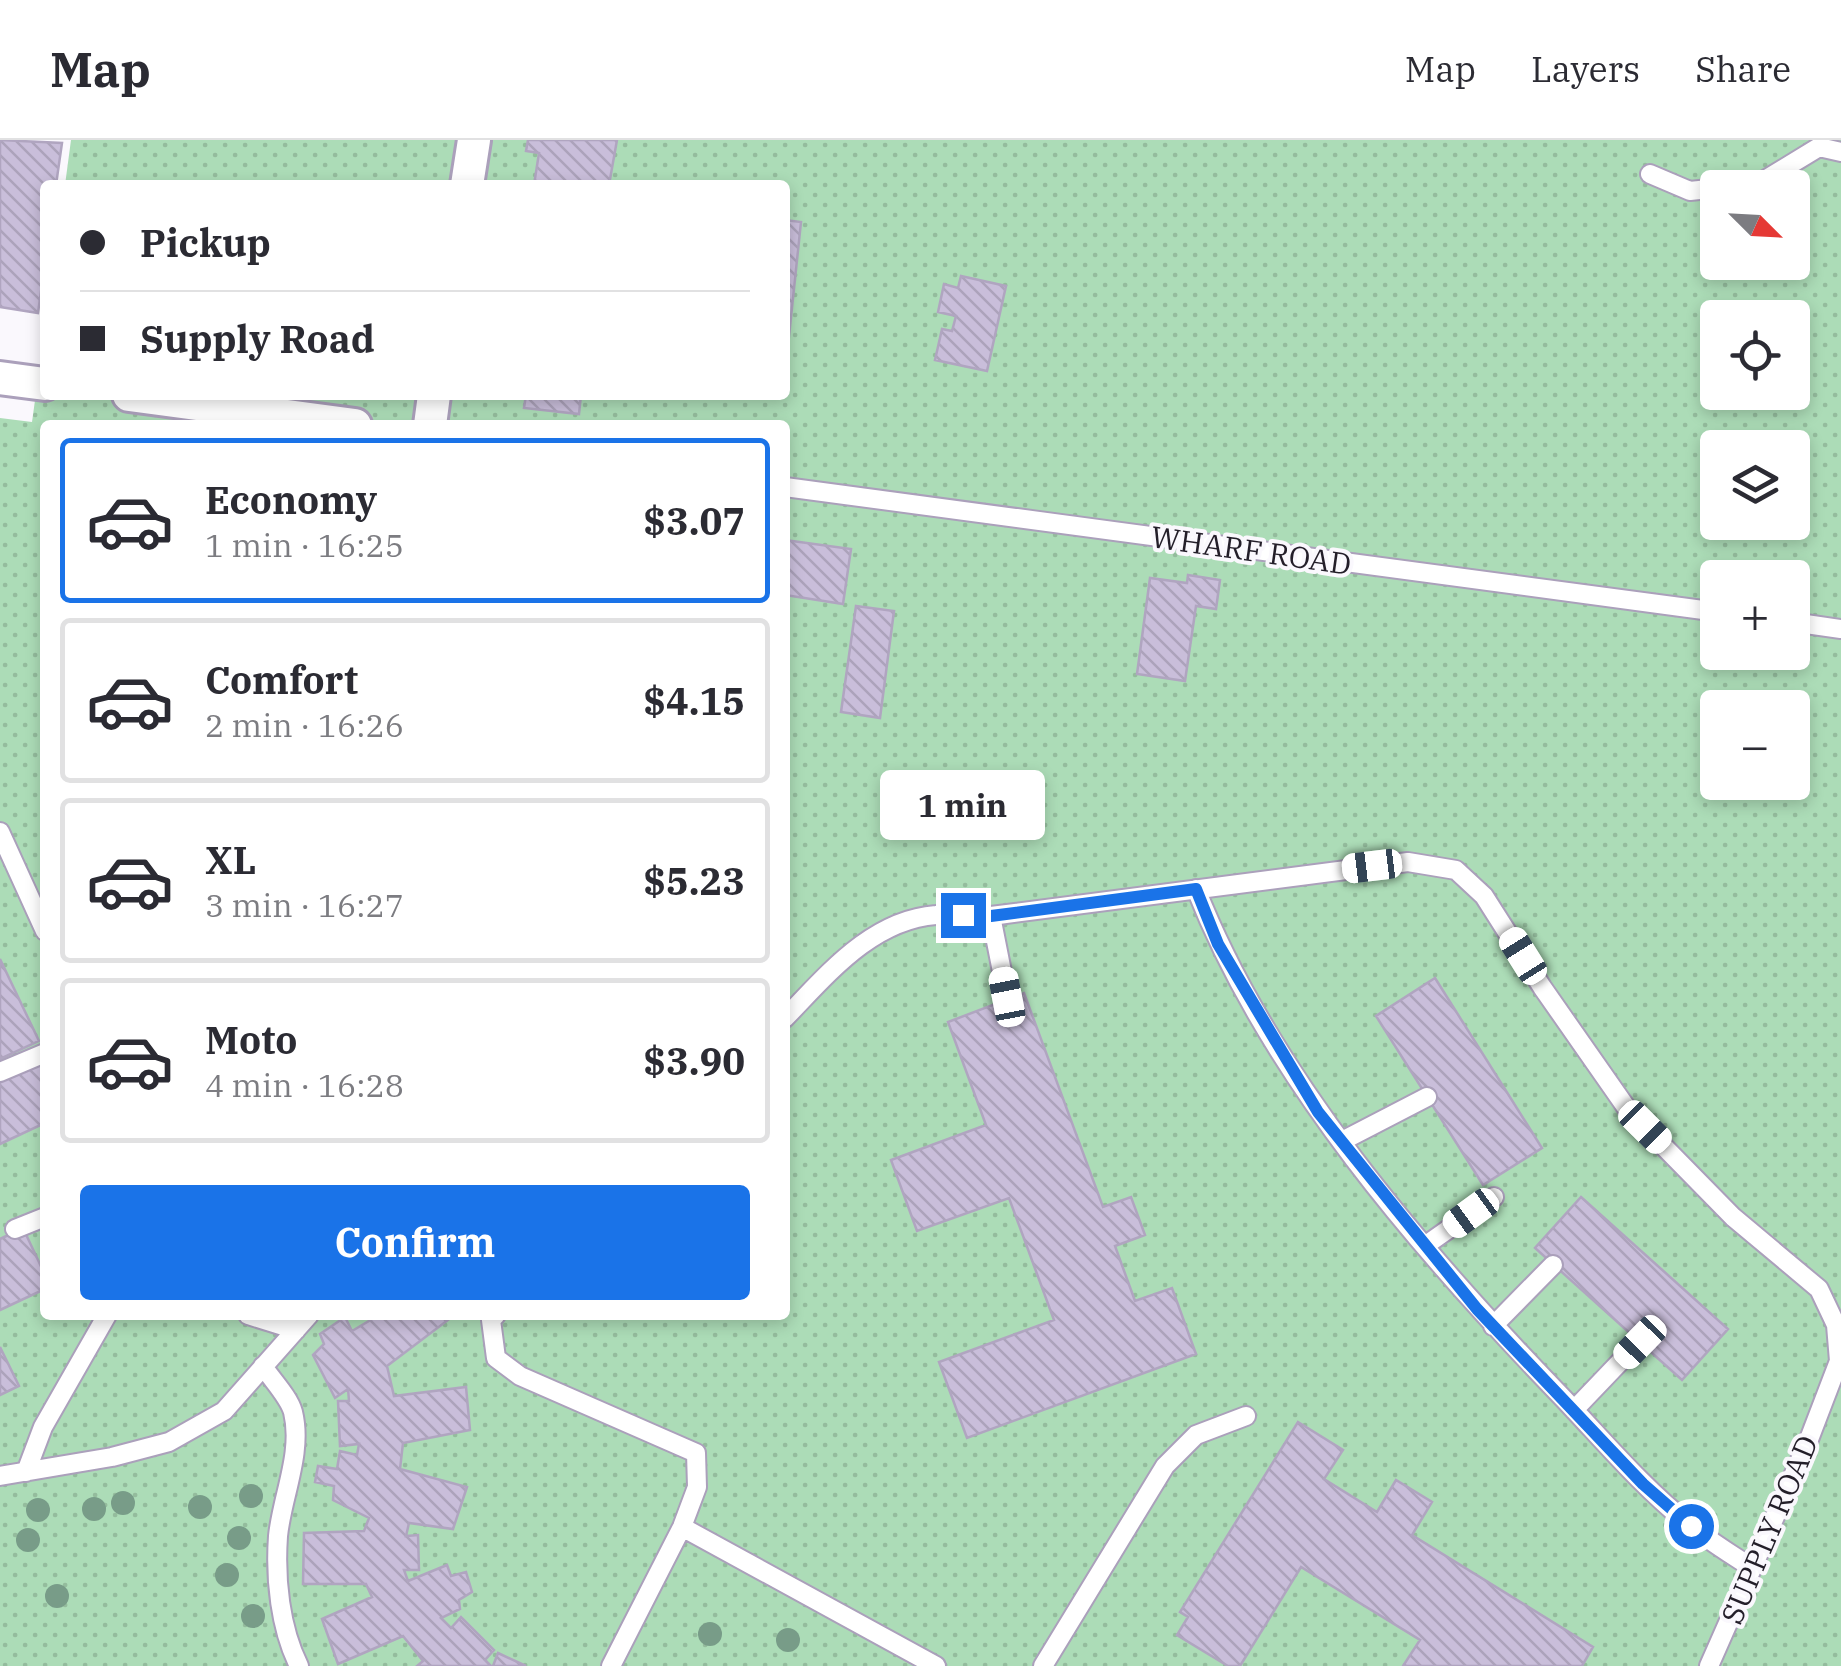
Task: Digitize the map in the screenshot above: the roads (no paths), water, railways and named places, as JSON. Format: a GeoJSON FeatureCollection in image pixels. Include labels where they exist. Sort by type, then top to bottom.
{"type":"FeatureCollection","features":[{"type":"Feature","properties":{"kind":"street"},"geometry":{"type":"LineString","coordinates":[[468,180],[474,140]]}},
{"type":"Feature","properties":{"kind":"street"},"geometry":{"type":"LineString","coordinates":[[0,378],[40,383]]}},
{"type":"Feature","properties":{"kind":"street"},"geometry":{"type":"LineString","coordinates":[[143,400],[178,412],[288,420]]}},
{"type":"Feature","properties":{"kind":"lane"},"geometry":{"type":"LineString","coordinates":[[1781,170],[1819,147],[1841,152]]}},
{"type":"Feature","properties":{"kind":"lane"},"geometry":{"type":"LineString","coordinates":[[1650,174],[1690,190],[1700,189]]}},
{"type":"Feature","properties":{"kind":"lane","name":"WHARF ROAD"},"geometry":{"type":"LineString","coordinates":[[790,489],[1700,610]]}},
{"type":"Feature","properties":{"kind":"lane"},"geometry":{"type":"LineString","coordinates":[[1810,625],[1841,629]]}},
{"type":"Feature","properties":{"kind":"lane"},"geometry":{"type":"LineString","coordinates":[[0,832],[40,920]]}},
{"type":"Feature","properties":{"kind":"lane","name":"SUPPLY ROAD"},"geometry":{"type":"LineString","coordinates":[[790,1013],[856,947],[892,927],[934,914],[991,916],[1408,862],[1456,870],[1484,896],[1628,1110],[1732,1216],[1819,1289],[1836,1325],[1840,1361],[1709,1666]]}},
{"type":"Feature","properties":{"kind":"lane"},"geometry":{"type":"LineString","coordinates":[[1196,889],[1218,944],[1318,1112],[1426,1245],[1493,1326],[1655,1494],[1691,1526],[1752,1568]]}},
{"type":"Feature","properties":{"kind":"lane"},"geometry":{"type":"LineString","coordinates":[[991,916],[1007,997]]}},
{"type":"Feature","properties":{"kind":"lane"},"geometry":{"type":"LineString","coordinates":[[0,1072],[40,1054]]}},
{"type":"Feature","properties":{"kind":"lane"},"geometry":{"type":"LineString","coordinates":[[1342,1141],[1428,1096]]}},
{"type":"Feature","properties":{"kind":"lane"},"geometry":{"type":"LineString","coordinates":[[1426,1245],[1494,1197]]}},
{"type":"Feature","properties":{"kind":"lane"},"geometry":{"type":"LineString","coordinates":[[15,1229],[40,1219]]}},
{"type":"Feature","properties":{"kind":"lane"},"geometry":{"type":"LineString","coordinates":[[1493,1326],[1554,1265]]}},
{"type":"Feature","properties":{"kind":"lane"},"geometry":{"type":"LineString","coordinates":[[26,1472],[42,1427],[104,1320]]}},
{"type":"Feature","properties":{"kind":"lane"},"geometry":{"type":"LineString","coordinates":[[264,1320],[296,1330]]}},
{"type":"Feature","properties":{"kind":"lane"},"geometry":{"type":"LineString","coordinates":[[0,1476],[112,1458],[169,1442],[224,1411],[305,1320]]}},
{"type":"Feature","properties":{"kind":"lane"},"geometry":{"type":"LineString","coordinates":[[490,1320],[496,1358],[520,1376],[696,1453],[696,1487],[682,1527],[611,1666]]}},
{"type":"Feature","properties":{"kind":"lane"},"geometry":{"type":"LineString","coordinates":[[1574,1410],[1640,1342]]}},
{"type":"Feature","properties":{"kind":"lane"},"geometry":{"type":"LineString","coordinates":[[264,1366],[293,1411],[294,1454],[278,1536],[281,1606],[290,1647],[299,1666]]}},
{"type":"Feature","properties":{"kind":"lane"},"geometry":{"type":"LineString","coordinates":[[1043,1666],[1165,1466],[1196,1435],[1246,1416]]}},
{"type":"Feature","properties":{"kind":"lane"},"geometry":{"type":"LineString","coordinates":[[682,1527],[936,1666]]}}]}
